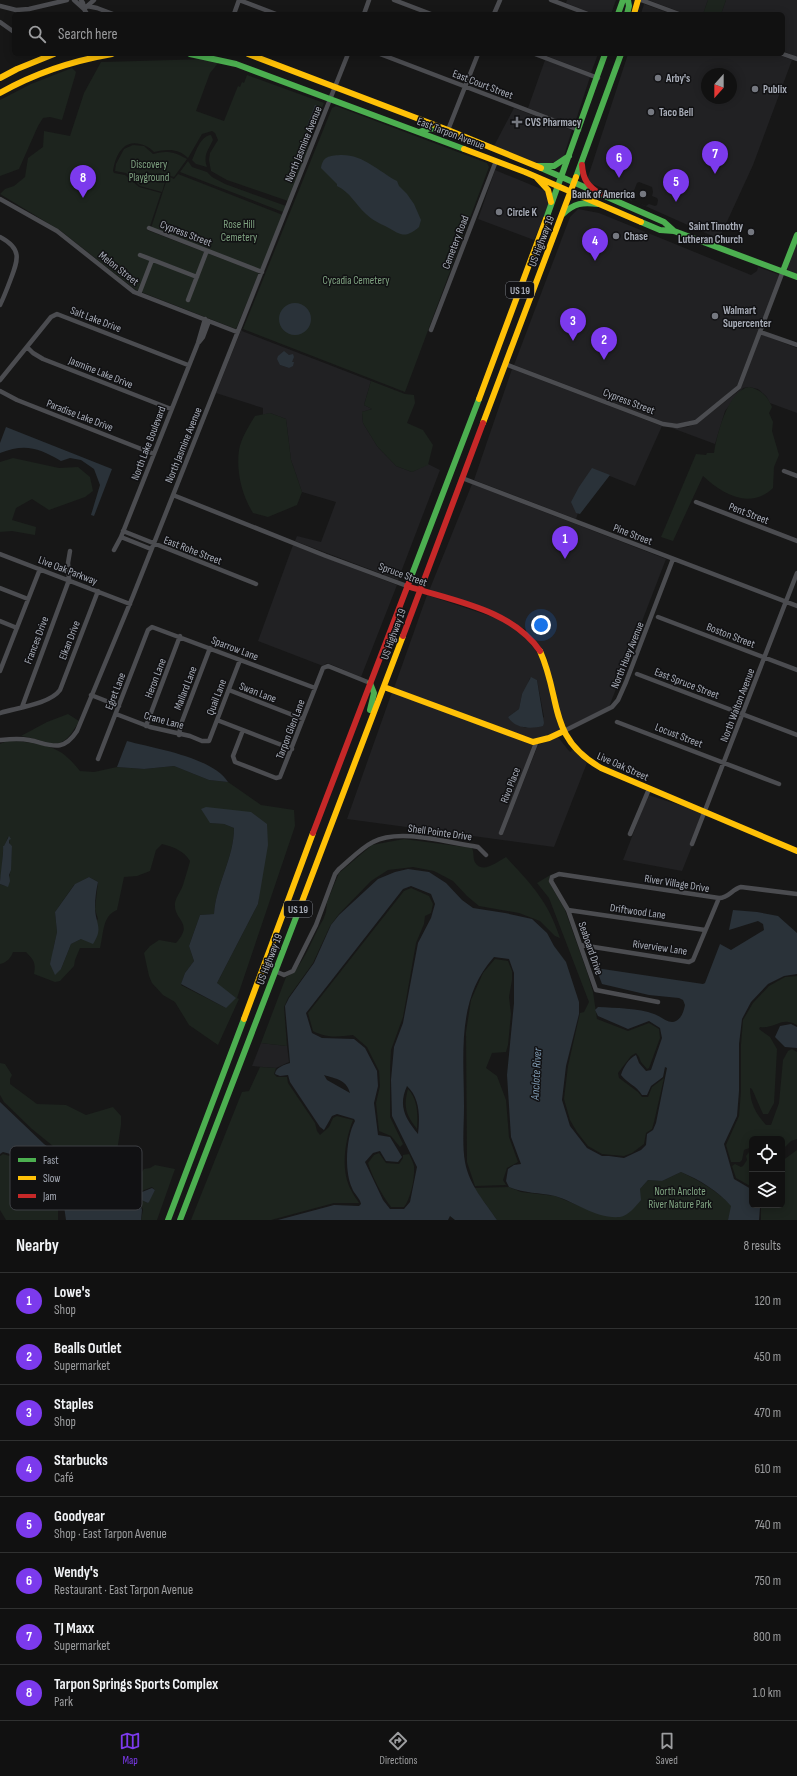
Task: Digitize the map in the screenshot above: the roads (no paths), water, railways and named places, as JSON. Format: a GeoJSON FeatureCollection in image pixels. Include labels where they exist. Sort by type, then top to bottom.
{"type":"FeatureCollection","features":[{"type":"Feature","properties":{"kind":"main road"},"geometry":{"type":"LineString","coordinates":[[619,12],[623,0]]}},
{"type":"Feature","properties":{"kind":"main road"},"geometry":{"type":"LineString","coordinates":[[628,0],[629,6],[628,12]]}},
{"type":"Feature","properties":{"kind":"main road"},"geometry":{"type":"LineString","coordinates":[[635,12],[638,0]]}},
{"type":"Feature","properties":{"kind":"main road"},"geometry":{"type":"LineString","coordinates":[[0,78],[43,56]]}},
{"type":"Feature","properties":{"kind":"main road"},"geometry":{"type":"LineString","coordinates":[[0,93],[40,73],[94,56]]}},
{"type":"Feature","properties":{"kind":"main road","name":"East Tarpon Avenue"},"geometry":{"type":"LineString","coordinates":[[218,56],[496,161],[660,230],[674,231],[797,277]]}},
{"type":"Feature","properties":{"kind":"main road","name":"East Tarpon Avenue"},"geometry":{"type":"LineString","coordinates":[[254,56],[336,86],[562,176],[664,222],[674,231]]}},
{"type":"Feature","properties":{"kind":"main road","name":"US Highway 19"},"geometry":{"type":"LineString","coordinates":[[168,1220],[370,683],[470,424],[570,156],[605,56]]}},
{"type":"Feature","properties":{"kind":"main road","name":"US Highway 19"},"geometry":{"type":"LineString","coordinates":[[180,1220],[384,687],[620,56]]}},
{"type":"Feature","properties":{"kind":"main road"},"geometry":{"type":"LineString","coordinates":[[420,132],[431,128],[452,136],[459,134]]}},
{"type":"Feature","properties":{"kind":"main road"},"geometry":{"type":"LineString","coordinates":[[537,166],[546,168],[554,167],[570,156]]}},
{"type":"Feature","properties":{"kind":"main road"},"geometry":{"type":"LineString","coordinates":[[582,159],[583,175],[586,183],[600,194]]}},
{"type":"Feature","properties":{"kind":"main road"},"geometry":{"type":"LineString","coordinates":[[538,178],[548,190],[551,197],[551,206]]}},
{"type":"Feature","properties":{"kind":"main road"},"geometry":{"type":"LineString","coordinates":[[561,215],[577,203],[582,202],[598,204]]}},
{"type":"Feature","properties":{"kind":"main road"},"geometry":{"type":"LineString","coordinates":[[783,272],[797,235]]}},
{"type":"Feature","properties":{"kind":"main road"},"geometry":{"type":"LineString","coordinates":[[462,478],[460,464],[470,424]]}},
{"type":"Feature","properties":{"kind":"main road"},"geometry":{"type":"LineString","coordinates":[[448,514],[450,496],[454,484],[451,474]]}},
{"type":"Feature","properties":{"kind":"main road","name":"Spruce Street"},"geometry":{"type":"LineString","coordinates":[[407,586],[507,620],[524,631],[545,658],[556,713],[564,731]]}},
{"type":"Feature","properties":{"kind":"main road"},"geometry":{"type":"LineString","coordinates":[[365,735],[374,693],[370,683]]}},
{"type":"Feature","properties":{"kind":"main road"},"geometry":{"type":"LineString","coordinates":[[384,687],[536,743],[564,731]]}},
{"type":"Feature","properties":{"kind":"main road","name":"Live Oak Street"},"geometry":{"type":"LineString","coordinates":[[564,731],[573,746],[585,758],[600,768],[797,851]]}},
{"type":"Feature","properties":{"kind":"main road"},"geometry":{"type":"LineString","coordinates":[[237,1039],[238,1051],[242,1058]]}},
{"type":"Feature","properties":{"kind":"street"},"geometry":{"type":"LineString","coordinates":[[48,0],[52,4]]}},
{"type":"Feature","properties":{"kind":"street"},"geometry":{"type":"LineString","coordinates":[[0,6],[16,10],[29,9],[67,0]]}},
{"type":"Feature","properties":{"kind":"street"},"geometry":{"type":"LineString","coordinates":[[74,0],[78,5],[97,8],[107,12]]}},
{"type":"Feature","properties":{"kind":"street"},"geometry":{"type":"LineString","coordinates":[[81,0],[86,7],[87,12]]}},
{"type":"Feature","properties":{"kind":"street"},"geometry":{"type":"LineString","coordinates":[[86,7],[94,0]]}},
{"type":"Feature","properties":{"kind":"street"},"geometry":{"type":"LineString","coordinates":[[235,12],[239,0],[271,12]]}},
{"type":"Feature","properties":{"kind":"street"},"geometry":{"type":"LineString","coordinates":[[365,12],[369,0]]}},
{"type":"Feature","properties":{"kind":"street"},"geometry":{"type":"LineString","coordinates":[[394,0],[425,12]]}},
{"type":"Feature","properties":{"kind":"street"},"geometry":{"type":"LineString","coordinates":[[495,12],[500,0]]}},
{"type":"Feature","properties":{"kind":"street"},"geometry":{"type":"LineString","coordinates":[[551,0],[583,12]]}},
{"type":"Feature","properties":{"kind":"street"},"geometry":{"type":"LineString","coordinates":[[641,0],[674,12]]}},
{"type":"Feature","properties":{"kind":"street"},"geometry":{"type":"LineString","coordinates":[[0,22],[12,31]]}},
{"type":"Feature","properties":{"kind":"street"},"geometry":{"type":"LineString","coordinates":[[785,55],[797,59]]}},
{"type":"Feature","properties":{"kind":"street","name":"North Jasmine Avenue"},"geometry":{"type":"LineString","coordinates":[[0,740],[21,739],[52,746],[65,744],[71,740],[76,731],[130,604],[347,56]]}},
{"type":"Feature","properties":{"kind":"street","name":"East Court Street"},"geometry":{"type":"LineString","coordinates":[[385,56],[579,130]]}},
{"type":"Feature","properties":{"kind":"street"},"geometry":{"type":"LineString","coordinates":[[448,130],[477,56]]}},
{"type":"Feature","properties":{"kind":"street"},"geometry":{"type":"LineString","coordinates":[[540,56],[598,78]]}},
{"type":"Feature","properties":{"kind":"street","name":"Cemetery Road"},"geometry":{"type":"LineString","coordinates":[[431,330],[496,161]]}},
{"type":"Feature","properties":{"kind":"street","name":"Melon Street"},"geometry":{"type":"LineString","coordinates":[[0,199],[57,231],[139,294],[237,332]]}},
{"type":"Feature","properties":{"kind":"street","name":"Cypress Street"},"geometry":{"type":"LineString","coordinates":[[149,228],[262,272]]}},
{"type":"Feature","properties":{"kind":"street"},"geometry":{"type":"LineString","coordinates":[[0,237],[16,249],[17,261],[0,305]]}},
{"type":"Feature","properties":{"kind":"street"},"geometry":{"type":"LineString","coordinates":[[188,300],[206,253]]}},
{"type":"Feature","properties":{"kind":"street"},"geometry":{"type":"LineString","coordinates":[[140,256],[197,277]]}},
{"type":"Feature","properties":{"kind":"street"},"geometry":{"type":"LineString","coordinates":[[139,294],[152,260]]}},
{"type":"Feature","properties":{"kind":"street"},"geometry":{"type":"LineString","coordinates":[[783,272],[760,332],[797,346]]}},
{"type":"Feature","properties":{"kind":"street","name":"Salt Lake Drive"},"geometry":{"type":"LineString","coordinates":[[0,380],[51,317],[57,314],[188,365]]}},
{"type":"Feature","properties":{"kind":"street","name":"North Lake Boulevard"},"geometry":{"type":"LineString","coordinates":[[114,550],[121,537],[207,320]]}},
{"type":"Feature","properties":{"kind":"street","name":"Cypress Street"},"geometry":{"type":"LineString","coordinates":[[505,364],[663,424],[675,426],[686,425],[700,420],[739,387],[760,332]]}},
{"type":"Feature","properties":{"kind":"street","name":"Jasmine Lake Drive"},"geometry":{"type":"LineString","coordinates":[[27,347],[43,359],[171,410]]}},
{"type":"Feature","properties":{"kind":"street","name":"Paradise Lake Drive"},"geometry":{"type":"LineString","coordinates":[[0,391],[17,400],[154,454]]}},
{"type":"Feature","properties":{"kind":"street"},"geometry":{"type":"LineString","coordinates":[[784,471],[797,476]]}},
{"type":"Feature","properties":{"kind":"street","name":"Pine Street"},"geometry":{"type":"LineString","coordinates":[[462,478],[797,606]]}},
{"type":"Feature","properties":{"kind":"street","name":"Spruce Street"},"geometry":{"type":"LineString","coordinates":[[173,495],[326,556],[407,586]]}},
{"type":"Feature","properties":{"kind":"street","name":"Pent Street"},"geometry":{"type":"LineString","coordinates":[[696,502],[797,540]]}},
{"type":"Feature","properties":{"kind":"street","name":"East Rohe Street"},"geometry":{"type":"LineString","coordinates":[[123,531],[256,584]]}},
{"type":"Feature","properties":{"kind":"street"},"geometry":{"type":"LineString","coordinates":[[121,537],[151,549]]}},
{"type":"Feature","properties":{"kind":"street"},"geometry":{"type":"LineString","coordinates":[[69,580],[68,563],[70,551]]}},
{"type":"Feature","properties":{"kind":"street","name":"Live Oak Parkway"},"geometry":{"type":"LineString","coordinates":[[0,554],[130,604]]}},
{"type":"Feature","properties":{"kind":"street","name":"North Huey Avenue"},"geometry":{"type":"LineString","coordinates":[[564,731],[606,711],[618,700],[674,559]]}},
{"type":"Feature","properties":{"kind":"street"},"geometry":{"type":"LineString","coordinates":[[0,671],[40,569]]}},
{"type":"Feature","properties":{"kind":"street","name":"North Walton Avenue"},"geometry":{"type":"LineString","coordinates":[[692,844],[797,573]]}},
{"type":"Feature","properties":{"kind":"street","name":"Frances Drive"},"geometry":{"type":"LineString","coordinates":[[22,707],[69,580]]}},
{"type":"Feature","properties":{"kind":"street"},"geometry":{"type":"LineString","coordinates":[[0,588],[28,599]]}},
{"type":"Feature","properties":{"kind":"street","name":"Elkan Drive"},"geometry":{"type":"LineString","coordinates":[[22,707],[40,702],[56,695],[60,690],[98,591]]}},
{"type":"Feature","properties":{"kind":"street","name":"Boston Street"},"geometry":{"type":"LineString","coordinates":[[658,617],[797,670]]}},
{"type":"Feature","properties":{"kind":"street"},"geometry":{"type":"LineString","coordinates":[[0,621],[17,628]]}},
{"type":"Feature","properties":{"kind":"street","name":"Sparrow Lane"},"geometry":{"type":"LineString","coordinates":[[148,630],[155,627],[315,688]]}},
{"type":"Feature","properties":{"kind":"street","name":"Egret Lane"},"geometry":{"type":"LineString","coordinates":[[98,759],[148,630]]}},
{"type":"Feature","properties":{"kind":"street","name":"Heron Lane"},"geometry":{"type":"LineString","coordinates":[[146,726],[180,636]]}},
{"type":"Feature","properties":{"kind":"street","name":"Mallard Lane"},"geometry":{"type":"LineString","coordinates":[[180,735],[181,724],[210,648]]}},
{"type":"Feature","properties":{"kind":"street"},"geometry":{"type":"LineString","coordinates":[[0,654],[6,656]]}},
{"type":"Feature","properties":{"kind":"street","name":"Quail Lane"},"geometry":{"type":"LineString","coordinates":[[209,741],[240,660]]}},
{"type":"Feature","properties":{"kind":"street","name":"Tarpon Glen Lane"},"geometry":{"type":"LineString","coordinates":[[243,730],[233,756],[235,762],[276,778],[281,776],[323,668],[328,666],[370,683]]}},
{"type":"Feature","properties":{"kind":"street","name":"East Spruce Street"},"geometry":{"type":"LineString","coordinates":[[637,674],[797,735]]}},
{"type":"Feature","properties":{"kind":"street","name":"Swan Lane"},"geometry":{"type":"LineString","coordinates":[[229,690],[304,719]]}},
{"type":"Feature","properties":{"kind":"street"},"geometry":{"type":"LineString","coordinates":[[91,695],[119,706]]}},
{"type":"Feature","properties":{"kind":"street"},"geometry":{"type":"LineString","coordinates":[[0,713],[22,707]]}},
{"type":"Feature","properties":{"kind":"street","name":"Crane Lane"},"geometry":{"type":"LineString","coordinates":[[116,714],[146,726],[209,741]]}},
{"type":"Feature","properties":{"kind":"street"},"geometry":{"type":"LineString","coordinates":[[217,720],[292,749]]}},
{"type":"Feature","properties":{"kind":"street","name":"Locust Street"},"geometry":{"type":"LineString","coordinates":[[617,722],[778,784]]}},
{"type":"Feature","properties":{"kind":"street","name":"Rivo Place"},"geometry":{"type":"LineString","coordinates":[[502,833],[536,743]]}},
{"type":"Feature","properties":{"kind":"street"},"geometry":{"type":"LineString","coordinates":[[630,834],[649,789]]}},
{"type":"Feature","properties":{"kind":"street","name":"Shell Pointe Drive"},"geometry":{"type":"LineString","coordinates":[[275,971],[284,974],[293,971],[316,925],[335,874],[339,869],[374,841],[408,836],[478,847],[486,855]]}},
{"type":"Feature","properties":{"kind":"street","name":"River Village Drive"},"geometry":{"type":"LineString","coordinates":[[552,877],[558,874],[718,898],[727,897],[736,888],[741,887],[797,894]]}},
{"type":"Feature","properties":{"kind":"street","name":"Seaboard Drive"},"geometry":{"type":"LineString","coordinates":[[552,877],[551,881],[568,910],[596,990],[658,1002]]}},
{"type":"Feature","properties":{"kind":"street","name":"Riverview Lane"},"geometry":{"type":"LineString","coordinates":[[581,945],[689,962],[695,958],[718,898]]}},
{"type":"Feature","properties":{"kind":"street","name":"Driftwood Lane"},"geometry":{"type":"LineString","coordinates":[[568,910],[705,930]]}},
{"type":"Feature","properties":{"kind":"water"},"geometry":{"type":"Polygon","coordinates":[[[315,105],[319,107],[311,128],[307,126],[315,105]]]}},
{"type":"Feature","properties":{"kind":"water"},"geometry":{"type":"Polygon","coordinates":[[[348,155],[363,160],[397,181],[399,186],[414,204],[421,220],[419,227],[410,233],[400,234],[368,216],[321,168],[323,161],[327,157],[348,155]]]}},
{"type":"Feature","properties":{"kind":"water"},"geometry":{"type":"Polygon","coordinates":[[[292,303],[298,303],[308,310],[311,319],[310,325],[304,332],[298,335],[292,335],[282,328],[279,322],[279,316],[286,306],[292,303]]]}},
{"type":"Feature","properties":{"kind":"water"},"geometry":{"type":"Polygon","coordinates":[[[284,351],[289,355],[293,354],[294,357],[292,362],[294,362],[293,366],[289,368],[280,365],[277,359],[278,356],[284,351]]]}},
{"type":"Feature","properties":{"kind":"water"},"geometry":{"type":"Polygon","coordinates":[[[6,427],[112,469],[94,516],[91,515],[100,485],[94,469],[81,460],[70,458],[61,461],[32,448],[17,448],[0,453],[0,443],[6,427]]]}},
{"type":"Feature","properties":{"kind":"water"},"geometry":{"type":"Polygon","coordinates":[[[592,468],[610,475],[580,514],[576,513],[571,502],[592,468]]]}},
{"type":"Feature","properties":{"kind":"water"},"geometry":{"type":"Polygon","coordinates":[[[531,677],[537,680],[544,723],[543,726],[528,728],[515,724],[508,717],[519,709],[522,694],[531,677]]]}},
{"type":"Feature","properties":{"kind":"water"},"geometry":{"type":"Polygon","coordinates":[[[127,741],[197,760],[220,773],[228,782],[209,780],[174,766],[144,769],[117,767],[127,741]]]}},
{"type":"Feature","properties":{"kind":"water"},"geometry":{"type":"Polygon","coordinates":[[[206,807],[251,812],[267,824],[268,845],[258,904],[217,983],[236,998],[226,1008],[181,984],[185,973],[194,961],[189,946],[200,915],[214,914],[215,903],[233,839],[234,828],[224,824],[210,823],[201,809],[206,807]]]}},
{"type":"Feature","properties":{"kind":"water"},"geometry":{"type":"Polygon","coordinates":[[[9,836],[11,839],[9,840],[9,843],[12,846],[11,870],[9,875],[10,881],[8,887],[0,884],[3,846],[9,836]]]}},
{"type":"Feature","properties":{"kind":"water","name":"Anclote River"},"geometry":{"type":"Polygon","coordinates":[[[408,869],[429,872],[446,883],[462,900],[473,908],[532,919],[547,933],[554,946],[566,962],[579,1002],[579,1014],[566,1066],[562,1100],[570,1126],[587,1148],[602,1156],[624,1158],[641,1150],[646,1145],[647,1134],[653,1130],[656,1123],[667,1068],[665,1067],[663,1077],[651,1086],[647,1095],[642,1095],[621,1075],[623,1069],[631,1058],[636,1055],[639,1063],[646,1071],[651,1070],[662,1038],[660,1028],[649,1021],[628,1029],[598,1016],[595,1010],[598,1007],[634,1009],[657,1015],[673,1022],[678,1020],[681,1016],[685,1005],[683,1000],[679,998],[649,995],[602,984],[596,968],[703,984],[705,983],[720,944],[731,950],[764,930],[763,924],[758,921],[729,930],[733,910],[778,916],[797,933],[797,974],[784,976],[768,984],[751,1002],[742,1019],[739,1044],[739,1091],[737,1116],[724,1144],[734,1179],[749,1188],[749,1208],[760,1208],[759,1220],[728,1220],[731,1206],[708,1186],[681,1172],[662,1181],[648,1180],[640,1189],[641,1200],[629,1213],[620,1217],[611,1217],[594,1213],[555,1196],[521,1191],[509,1187],[506,1181],[508,1169],[514,1165],[521,1164],[511,1137],[507,1075],[514,1003],[514,973],[509,959],[494,957],[482,973],[473,991],[468,1009],[463,1047],[463,1142],[465,1162],[470,1178],[478,1193],[497,1220],[455,1220],[450,1216],[448,1220],[278,1220],[334,1205],[359,1206],[361,1204],[349,1181],[347,1164],[348,1145],[355,1121],[354,1119],[337,1114],[332,1116],[324,1130],[320,1127],[290,1082],[288,1075],[280,1076],[275,1074],[279,1068],[290,1063],[285,1006],[289,998],[314,963],[331,925],[339,915],[378,879],[395,872],[408,869]],[[411,886],[403,889],[306,1013],[312,1033],[322,1038],[354,1039],[365,1048],[377,1071],[378,1086],[374,1103],[378,1135],[390,1137],[402,1157],[398,1162],[386,1161],[380,1151],[373,1153],[365,1162],[383,1200],[390,1209],[404,1209],[410,1202],[417,1167],[392,1116],[391,1080],[394,1047],[403,1023],[418,943],[431,918],[435,904],[431,894],[411,886]],[[324,1075],[327,1080],[350,1093],[343,1082],[324,1075]],[[407,1086],[403,1100],[404,1112],[418,1134],[419,1115],[417,1102],[407,1086]]]}},
{"type":"Feature","properties":{"kind":"water"},"geometry":{"type":"Polygon","coordinates":[[[89,877],[98,882],[95,913],[98,933],[93,944],[81,939],[71,944],[61,969],[55,975],[50,964],[57,932],[55,912],[75,884],[89,877]]]}},
{"type":"Feature","properties":{"kind":"water"},"geometry":{"type":"Polygon","coordinates":[[[791,1024],[797,1027],[797,1048],[785,1047],[775,1037],[780,1026],[791,1024]]]}},
{"type":"Feature","properties":{"kind":"water"},"geometry":{"type":"Polygon","coordinates":[[[0,1102],[47,1146],[10,1146],[10,1154],[3,1152],[0,1154],[0,1102]]]}},
{"type":"Feature","properties":{"kind":"water"},"geometry":{"type":"Polygon","coordinates":[[[152,1188],[155,1190],[148,1203],[142,1200],[142,1192],[152,1188]]]}},
{"type":"Feature","properties":{"kind":"water"},"geometry":{"type":"Polygon","coordinates":[[[65,1210],[142,1210],[141,1220],[66,1220],[65,1210]]]}},
{"type":"Feature","properties":{"kind":"place","name":"Arby's"},"geometry":{"type":"Point","coordinates":[658,78]}},
{"type":"Feature","properties":{"kind":"place","name":"Publix"},"geometry":{"type":"Point","coordinates":[755,89]}},
{"type":"Feature","properties":{"kind":"place","name":"Taco Bell"},"geometry":{"type":"Point","coordinates":[651,112]}},
{"type":"Feature","properties":{"kind":"place","name":"CVS Pharmacy"},"geometry":{"type":"Point","coordinates":[517,122]}},
{"type":"Feature","properties":{"kind":"place","name":"TJ Maxx"},"geometry":{"type":"Point","coordinates":[715,174]}},
{"type":"Feature","properties":{"kind":"place","name":"Wendy's"},"geometry":{"type":"Point","coordinates":[619,178]}},
{"type":"Feature","properties":{"kind":"place","name":"Bank of America"},"geometry":{"type":"Point","coordinates":[643,194]}},
{"type":"Feature","properties":{"kind":"place","name":"Tarpon Springs Sports Complex"},"geometry":{"type":"Point","coordinates":[83,198]}},
{"type":"Feature","properties":{"kind":"place","name":"Goodyear"},"geometry":{"type":"Point","coordinates":[676,202]}},
{"type":"Feature","properties":{"kind":"place","name":"Circle K"},"geometry":{"type":"Point","coordinates":[499,212]}},
{"type":"Feature","properties":{"kind":"place","name":"Saint Timothy Lutheran Church"},"geometry":{"type":"Point","coordinates":[751,232]}},
{"type":"Feature","properties":{"kind":"place","name":"Chase"},"geometry":{"type":"Point","coordinates":[616,236]}},
{"type":"Feature","properties":{"kind":"place","name":"Starbucks"},"geometry":{"type":"Point","coordinates":[595,261]}},
{"type":"Feature","properties":{"kind":"place","name":"Walmart Supercenter"},"geometry":{"type":"Point","coordinates":[715,316]}},
{"type":"Feature","properties":{"kind":"place","name":"Staples"},"geometry":{"type":"Point","coordinates":[573,341]}},
{"type":"Feature","properties":{"kind":"place","name":"Bealls Outlet"},"geometry":{"type":"Point","coordinates":[604,360]}},
{"type":"Feature","properties":{"kind":"place","name":"Lowe's"},"geometry":{"type":"Point","coordinates":[565,559]}},
{"type":"Feature","properties":{"kind":"park label","name":"Discovery Playground"},"geometry":{"type":"Point","coordinates":[149,170]}},
{"type":"Feature","properties":{"kind":"park label","name":"Rose Hill Cemetery"},"geometry":{"type":"Point","coordinates":[239,230]}},
{"type":"Feature","properties":{"kind":"park label","name":"Cycadia Cemetery"},"geometry":{"type":"Point","coordinates":[356,280]}},
{"type":"Feature","properties":{"kind":"park label","name":"North Anclote River Nature Park"},"geometry":{"type":"Point","coordinates":[680,1197]}}]}
